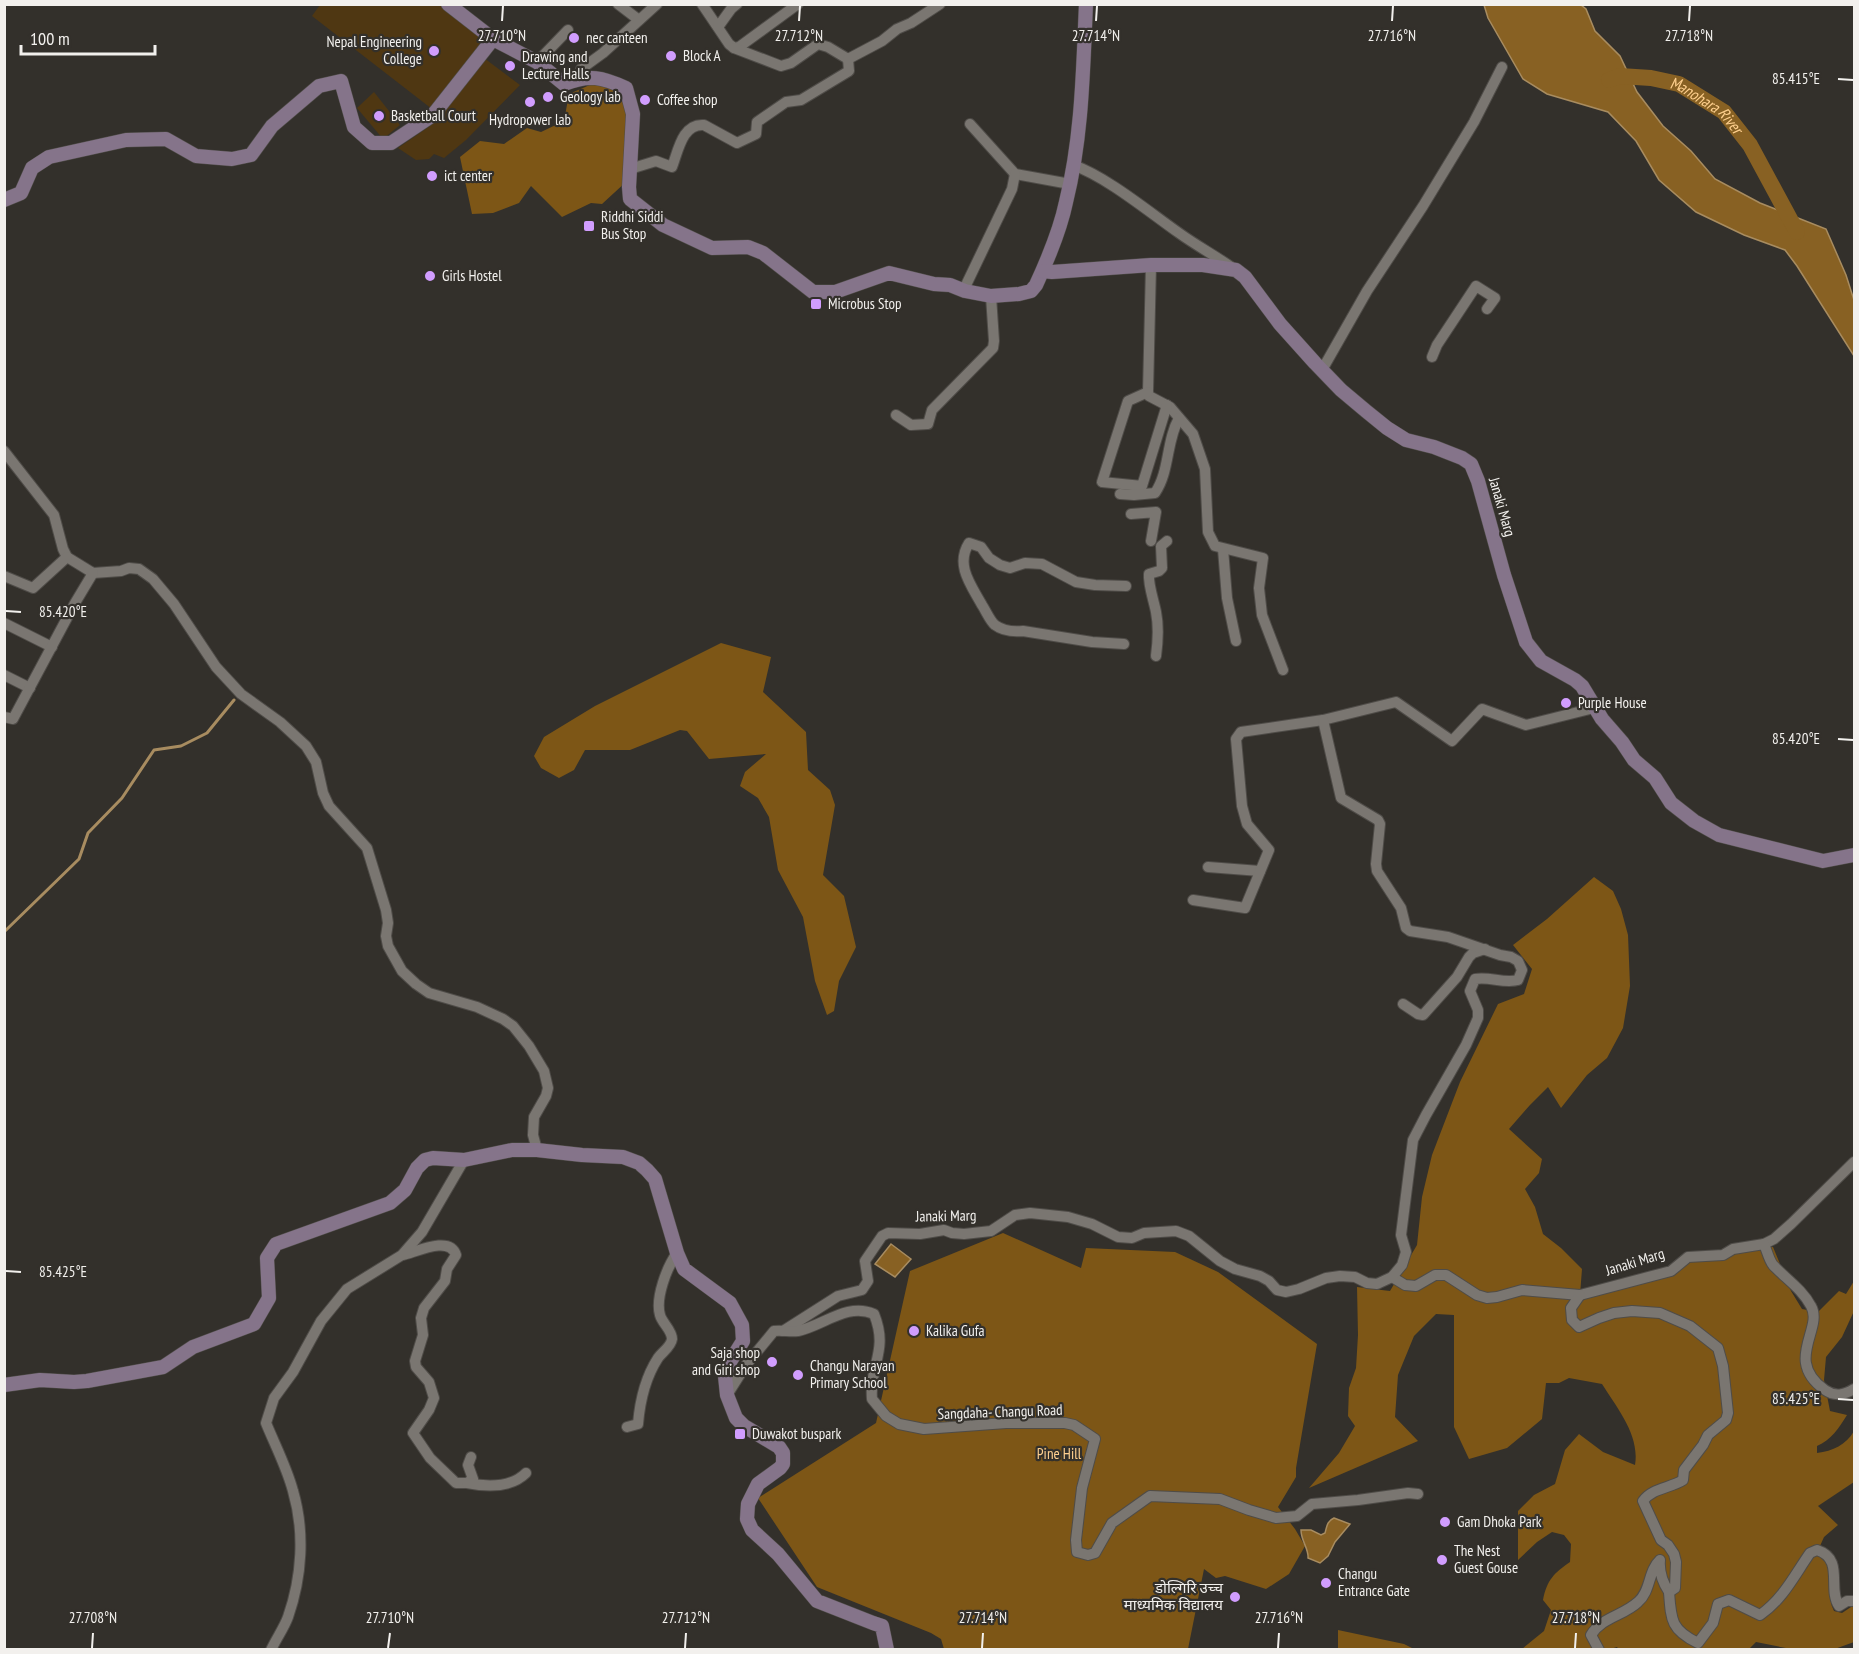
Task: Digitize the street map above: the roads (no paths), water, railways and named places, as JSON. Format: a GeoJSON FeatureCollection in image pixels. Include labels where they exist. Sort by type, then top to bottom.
{"type":"FeatureCollection","features":[{"type":"Feature","properties":{"kind":"street"},"geometry":{"type":"LineString","coordinates":[[448,4],[464,9],[493,39],[537,62],[564,84],[580,78],[606,78],[626,88],[633,114],[630,199],[663,225],[712,248],[747,247],[764,253],[813,292],[835,292],[889,273],[992,296],[1019,294],[1031,291],[1036,285],[1066,204],[1083,88],[1086,4]]}},
{"type":"Feature","properties":{"kind":"street"},"geometry":{"type":"LineString","coordinates":[[618,4],[639,20]]}},
{"type":"Feature","properties":{"kind":"street"},"geometry":{"type":"LineString","coordinates":[[580,78],[581,69],[603,53],[657,4]]}},
{"type":"Feature","properties":{"kind":"street"},"geometry":{"type":"LineString","coordinates":[[702,4],[729,44],[774,64],[781,66],[791,63],[818,44],[848,59]]}},
{"type":"Feature","properties":{"kind":"street"},"geometry":{"type":"LineString","coordinates":[[718,27],[737,4]]}},
{"type":"Feature","properties":{"kind":"street"},"geometry":{"type":"LineString","coordinates":[[734,48],[739,47],[798,4]]}},
{"type":"Feature","properties":{"kind":"street"},"geometry":{"type":"LineString","coordinates":[[848,59],[882,41],[897,29],[911,23],[939,4]]}},
{"type":"Feature","properties":{"kind":"street"},"geometry":{"type":"LineString","coordinates":[[537,62],[568,30]]}},
{"type":"Feature","properties":{"kind":"street"},"geometry":{"type":"LineString","coordinates":[[4,200],[21,193],[32,168],[49,157],[126,140],[166,139],[196,156],[232,159],[251,155],[272,126],[303,99],[319,86],[340,81],[354,127],[372,143],[390,143],[433,115],[493,39]]}},
{"type":"Feature","properties":{"kind":"street"},"geometry":{"type":"LineString","coordinates":[[630,169],[656,161],[672,168],[684,134],[698,124],[737,143],[756,134],[757,122],[786,102],[801,100],[849,71],[848,59]]}},
{"type":"Feature","properties":{"kind":"street"},"geometry":{"type":"LineString","coordinates":[[1322,370],[1367,291],[1423,206],[1474,122],[1502,67]]}},
{"type":"Feature","properties":{"kind":"street"},"geometry":{"type":"LineString","coordinates":[[970,124],[1016,174],[1070,184]]}},
{"type":"Feature","properties":{"kind":"street"},"geometry":{"type":"LineString","coordinates":[[1073,165],[1120,191],[1236,270]]}},
{"type":"Feature","properties":{"kind":"street"},"geometry":{"type":"LineString","coordinates":[[965,291],[1012,189],[1016,174]]}},
{"type":"Feature","properties":{"kind":"street"},"geometry":{"type":"LineString","coordinates":[[1043,271],[1151,265],[1203,265],[1236,270]]}},
{"type":"Feature","properties":{"kind":"street"},"geometry":{"type":"LineString","coordinates":[[1151,265],[1149,396],[1167,405],[1193,434],[1205,468],[1208,532],[1215,546],[1263,558],[1259,588],[1262,615],[1283,670]]}},
{"type":"Feature","properties":{"kind":"street","name":"Janaki Marg"},"geometry":{"type":"LineString","coordinates":[[1236,270],[1245,277],[1280,324],[1322,370],[1366,411],[1406,440],[1434,447],[1471,464],[1526,642],[1541,662],[1582,686],[1594,708],[1634,760],[1655,778],[1671,803],[1719,835],[1823,861],[1854,855]]}},
{"type":"Feature","properties":{"kind":"street"},"geometry":{"type":"LineString","coordinates":[[1432,357],[1437,345],[1476,285],[1495,298],[1487,309]]}},
{"type":"Feature","properties":{"kind":"street"},"geometry":{"type":"LineString","coordinates":[[896,415],[911,425],[928,424],[932,410],[993,348],[992,296]]}},
{"type":"Feature","properties":{"kind":"street"},"geometry":{"type":"LineString","coordinates":[[1148,392],[1128,401],[1102,482],[1142,486],[1167,405]]}},
{"type":"Feature","properties":{"kind":"street"},"geometry":{"type":"LineString","coordinates":[[1120,494],[1155,493],[1163,472],[1172,429],[1179,418]]}},
{"type":"Feature","properties":{"kind":"street"},"geometry":{"type":"LineString","coordinates":[[4,451],[54,515],[67,557],[93,573],[121,571],[129,568],[139,569],[153,579],[174,604],[216,667],[241,694],[280,722],[306,746],[316,762],[323,794],[329,806],[367,848],[372,858],[386,910],[388,946],[402,971],[429,993],[477,1007],[513,1026],[524,1037],[539,1062],[548,1088],[534,1117],[533,1136],[537,1150]]}},
{"type":"Feature","properties":{"kind":"street"},"geometry":{"type":"LineString","coordinates":[[1131,513],[1156,512],[1150,541]]}},
{"type":"Feature","properties":{"kind":"street"},"geometry":{"type":"LineString","coordinates":[[1156,656],[1158,627],[1152,589],[1148,581],[1149,574],[1162,568],[1161,546],[1167,541]]}},
{"type":"Feature","properties":{"kind":"street"},"geometry":{"type":"LineString","coordinates":[[1124,644],[1092,642],[1023,631],[1012,632],[994,625],[966,577],[964,550],[969,543],[981,547],[989,558],[1010,568],[1024,563],[1042,564],[1076,582],[1126,586]]}},
{"type":"Feature","properties":{"kind":"street"},"geometry":{"type":"LineString","coordinates":[[1223,549],[1227,598],[1236,641]]}},
{"type":"Feature","properties":{"kind":"street"},"geometry":{"type":"LineString","coordinates":[[4,576],[33,588],[67,557]]}},
{"type":"Feature","properties":{"kind":"street"},"geometry":{"type":"LineString","coordinates":[[4,717],[13,719],[93,573]]}},
{"type":"Feature","properties":{"kind":"street"},"geometry":{"type":"LineString","coordinates":[[4,623],[52,647]]}},
{"type":"Feature","properties":{"kind":"street"},"geometry":{"type":"LineString","coordinates":[[4,675],[30,688]]}},
{"type":"Feature","properties":{"kind":"street"},"geometry":{"type":"LineString","coordinates":[[1193,900],[1245,908],[1269,850],[1247,824],[1242,806],[1236,739],[1241,732],[1323,720],[1396,702],[1452,741],[1482,710],[1526,725],[1594,708]]}},
{"type":"Feature","properties":{"kind":"street"},"geometry":{"type":"LineString","coordinates":[[1323,720],[1341,798],[1378,820],[1380,824],[1377,871],[1401,908],[1406,928],[1410,932],[1448,938],[1511,957],[1518,961],[1522,970],[1518,980],[1481,978],[1475,979],[1471,985],[1470,991],[1478,1010],[1478,1018],[1466,1045],[1413,1140],[1401,1235],[1406,1252],[1402,1265],[1392,1277]]}},
{"type":"Feature","properties":{"kind":"street"},"geometry":{"type":"LineString","coordinates":[[1208,867],[1260,871]]}},
{"type":"Feature","properties":{"kind":"street"},"geometry":{"type":"LineString","coordinates":[[1403,1004],[1422,1015],[1457,977],[1468,957],[1473,952],[1485,950]]}},
{"type":"Feature","properties":{"kind":"street"},"geometry":{"type":"LineString","coordinates":[[4,1385],[40,1380],[87,1381],[163,1367],[193,1347],[254,1324],[269,1298],[267,1258],[276,1244],[390,1203],[405,1190],[417,1168],[425,1160],[433,1158],[464,1160],[512,1150],[623,1157],[639,1163],[655,1179],[676,1253],[684,1269],[730,1303],[742,1325],[743,1341],[728,1365],[727,1395],[736,1418],[783,1453],[783,1464],[758,1484],[748,1504],[747,1519],[752,1530],[778,1554],[817,1600],[882,1626],[887,1650]]}},
{"type":"Feature","properties":{"kind":"street"},"geometry":{"type":"LineString","coordinates":[[402,1255],[422,1232],[464,1160]]}},
{"type":"Feature","properties":{"kind":"street"},"geometry":{"type":"LineString","coordinates":[[1851,1393],[1832,1394],[1816,1383],[1806,1361],[1806,1347],[1814,1313],[1811,1305],[1791,1281],[1772,1264],[1764,1244],[1774,1239],[1791,1224],[1854,1162]]}},
{"type":"Feature","properties":{"kind":"street","name":"Janaki Marg"},"geometry":{"type":"LineString","coordinates":[[783,1331],[838,1296],[862,1290],[868,1281],[865,1261],[882,1236],[888,1233],[920,1234],[944,1230],[964,1234],[991,1231],[1015,1215],[1030,1213],[1068,1217],[1092,1224],[1118,1237],[1132,1238],[1144,1233],[1176,1231],[1189,1236],[1235,1269],[1269,1281],[1277,1290],[1286,1292],[1299,1290],[1326,1278],[1340,1276],[1355,1277],[1367,1283],[1377,1284],[1392,1277],[1404,1285],[1416,1286],[1435,1275],[1446,1275],[1477,1295],[1487,1298],[1497,1298],[1522,1290],[1580,1295],[1671,1271],[1688,1257],[1723,1255],[1733,1249],[1764,1244]]}},
{"type":"Feature","properties":{"kind":"street"},"geometry":{"type":"LineString","coordinates":[[271,1650],[287,1619],[297,1584],[301,1549],[299,1519],[293,1490],[266,1423],[273,1398],[292,1372],[321,1321],[347,1289],[402,1255],[432,1246],[450,1247],[454,1251],[456,1255],[447,1269],[445,1281],[424,1308],[421,1318],[423,1335],[415,1361],[416,1367],[429,1382],[434,1398],[429,1410],[413,1433],[430,1458],[456,1483],[485,1487],[521,1478],[526,1473]]}},
{"type":"Feature","properties":{"kind":"street"},"geometry":{"type":"LineString","coordinates":[[627,1427],[638,1424],[640,1400],[645,1383],[672,1338],[660,1316],[658,1302],[667,1271],[676,1253]]}},
{"type":"Feature","properties":{"kind":"street"},"geometry":{"type":"LineString","coordinates":[[1580,1295],[1571,1308],[1572,1320],[1579,1327],[1614,1313],[1632,1311],[1660,1313],[1690,1326],[1718,1348],[1728,1400],[1726,1420],[1708,1435],[1684,1470],[1683,1480],[1654,1492],[1643,1501],[1661,1540],[1668,1545],[1676,1562],[1675,1588],[1670,1592]]}},
{"type":"Feature","properties":{"kind":"street","name":"Sangdaha- Changu Road"},"geometry":{"type":"LineString","coordinates":[[727,1395],[746,1365],[774,1332],[798,1331],[838,1314],[865,1310],[874,1314],[880,1328],[880,1348],[873,1379],[872,1399],[886,1416],[899,1424],[924,1430],[1005,1423],[1065,1423],[1074,1425],[1095,1439],[1082,1488],[1076,1540],[1077,1552],[1088,1555],[1095,1553],[1112,1523],[1150,1496],[1220,1499],[1276,1518],[1297,1516],[1312,1504],[1408,1493],[1418,1494]]}},
{"type":"Feature","properties":{"kind":"street"},"geometry":{"type":"LineString","coordinates":[[467,1484],[473,1479],[468,1466],[471,1457]]}},
{"type":"Feature","properties":{"kind":"street"},"geometry":{"type":"LineString","coordinates":[[1599,1650],[1591,1635],[1595,1628],[1637,1604],[1646,1594],[1655,1564],[1660,1560],[1659,1567],[1662,1577],[1670,1592],[1671,1619],[1678,1630],[1698,1643],[1713,1623],[1718,1604],[1729,1600],[1760,1615],[1780,1597],[1810,1553],[1817,1550],[1824,1552],[1830,1558],[1836,1601],[1839,1606],[1847,1601],[1854,1601]]}},
{"type":"Feature","properties":{"kind":"waterway","name":"Manohara River"},"geometry":{"type":"LineString","coordinates":[[1609,80],[1620,76],[1651,78],[1679,84],[1724,112],[1750,145],[1797,232]]}},
{"type":"Feature","properties":{"kind":"waterway"},"geometry":{"type":"LineString","coordinates":[[4,932],[79,859],[88,833],[122,798],[154,750],[181,746],[207,733],[234,700]]}},
{"type":"Feature","properties":{"kind":"place","name":"nec canteen"},"geometry":{"type":"Point","coordinates":[574,38]}},
{"type":"Feature","properties":{"kind":"place","name":"Nepal Engineering College"},"geometry":{"type":"Point","coordinates":[434,51]}},
{"type":"Feature","properties":{"kind":"place","name":"Block A"},"geometry":{"type":"Point","coordinates":[671,56]}},
{"type":"Feature","properties":{"kind":"place","name":"Drawing and Lecture Halls"},"geometry":{"type":"Point","coordinates":[510,66]}},
{"type":"Feature","properties":{"kind":"place","name":"Geology lab"},"geometry":{"type":"Point","coordinates":[548,97]}},
{"type":"Feature","properties":{"kind":"place","name":"Coffee shop"},"geometry":{"type":"Point","coordinates":[645,100]}},
{"type":"Feature","properties":{"kind":"place","name":"Hydropower lab"},"geometry":{"type":"Point","coordinates":[530,102]}},
{"type":"Feature","properties":{"kind":"place","name":"Basketball Court"},"geometry":{"type":"Point","coordinates":[379,116]}},
{"type":"Feature","properties":{"kind":"place","name":"ict center"},"geometry":{"type":"Point","coordinates":[432,176]}},
{"type":"Feature","properties":{"kind":"place","name":"Riddhi Siddi Bus Stop"},"geometry":{"type":"Point","coordinates":[589,226]}},
{"type":"Feature","properties":{"kind":"place","name":"Girls Hostel"},"geometry":{"type":"Point","coordinates":[430,276]}},
{"type":"Feature","properties":{"kind":"place","name":"Microbus Stop"},"geometry":{"type":"Point","coordinates":[816,304]}},
{"type":"Feature","properties":{"kind":"place","name":"Purple House"},"geometry":{"type":"Point","coordinates":[1566,703]}},
{"type":"Feature","properties":{"kind":"place","name":"Kalika Gufa"},"geometry":{"type":"Point","coordinates":[914,1331]}},
{"type":"Feature","properties":{"kind":"place","name":"Saja shop and Giri shop"},"geometry":{"type":"Point","coordinates":[772,1362]}},
{"type":"Feature","properties":{"kind":"place","name":"Changu Narayan Primary School"},"geometry":{"type":"Point","coordinates":[798,1375]}},
{"type":"Feature","properties":{"kind":"place","name":"Duwakot buspark"},"geometry":{"type":"Point","coordinates":[740,1434]}},
{"type":"Feature","properties":{"kind":"place","name":"Gam Dhoka Park"},"geometry":{"type":"Point","coordinates":[1445,1522]}},
{"type":"Feature","properties":{"kind":"place","name":"The Nest Guest Gouse"},"geometry":{"type":"Point","coordinates":[1442,1560]}},
{"type":"Feature","properties":{"kind":"place","name":"Changu Entrance Gate"},"geometry":{"type":"Point","coordinates":[1326,1583]}},
{"type":"Feature","properties":{"kind":"place","name":"डोल्गिरि उच्च माध्यमिक विद्यालय"},"geometry":{"type":"Point","coordinates":[1235,1597]}},
{"type":"Feature","properties":{"kind":"park label","name":"Pine Hill"},"geometry":{"type":"Point","coordinates":[1059,1454]}}]}
